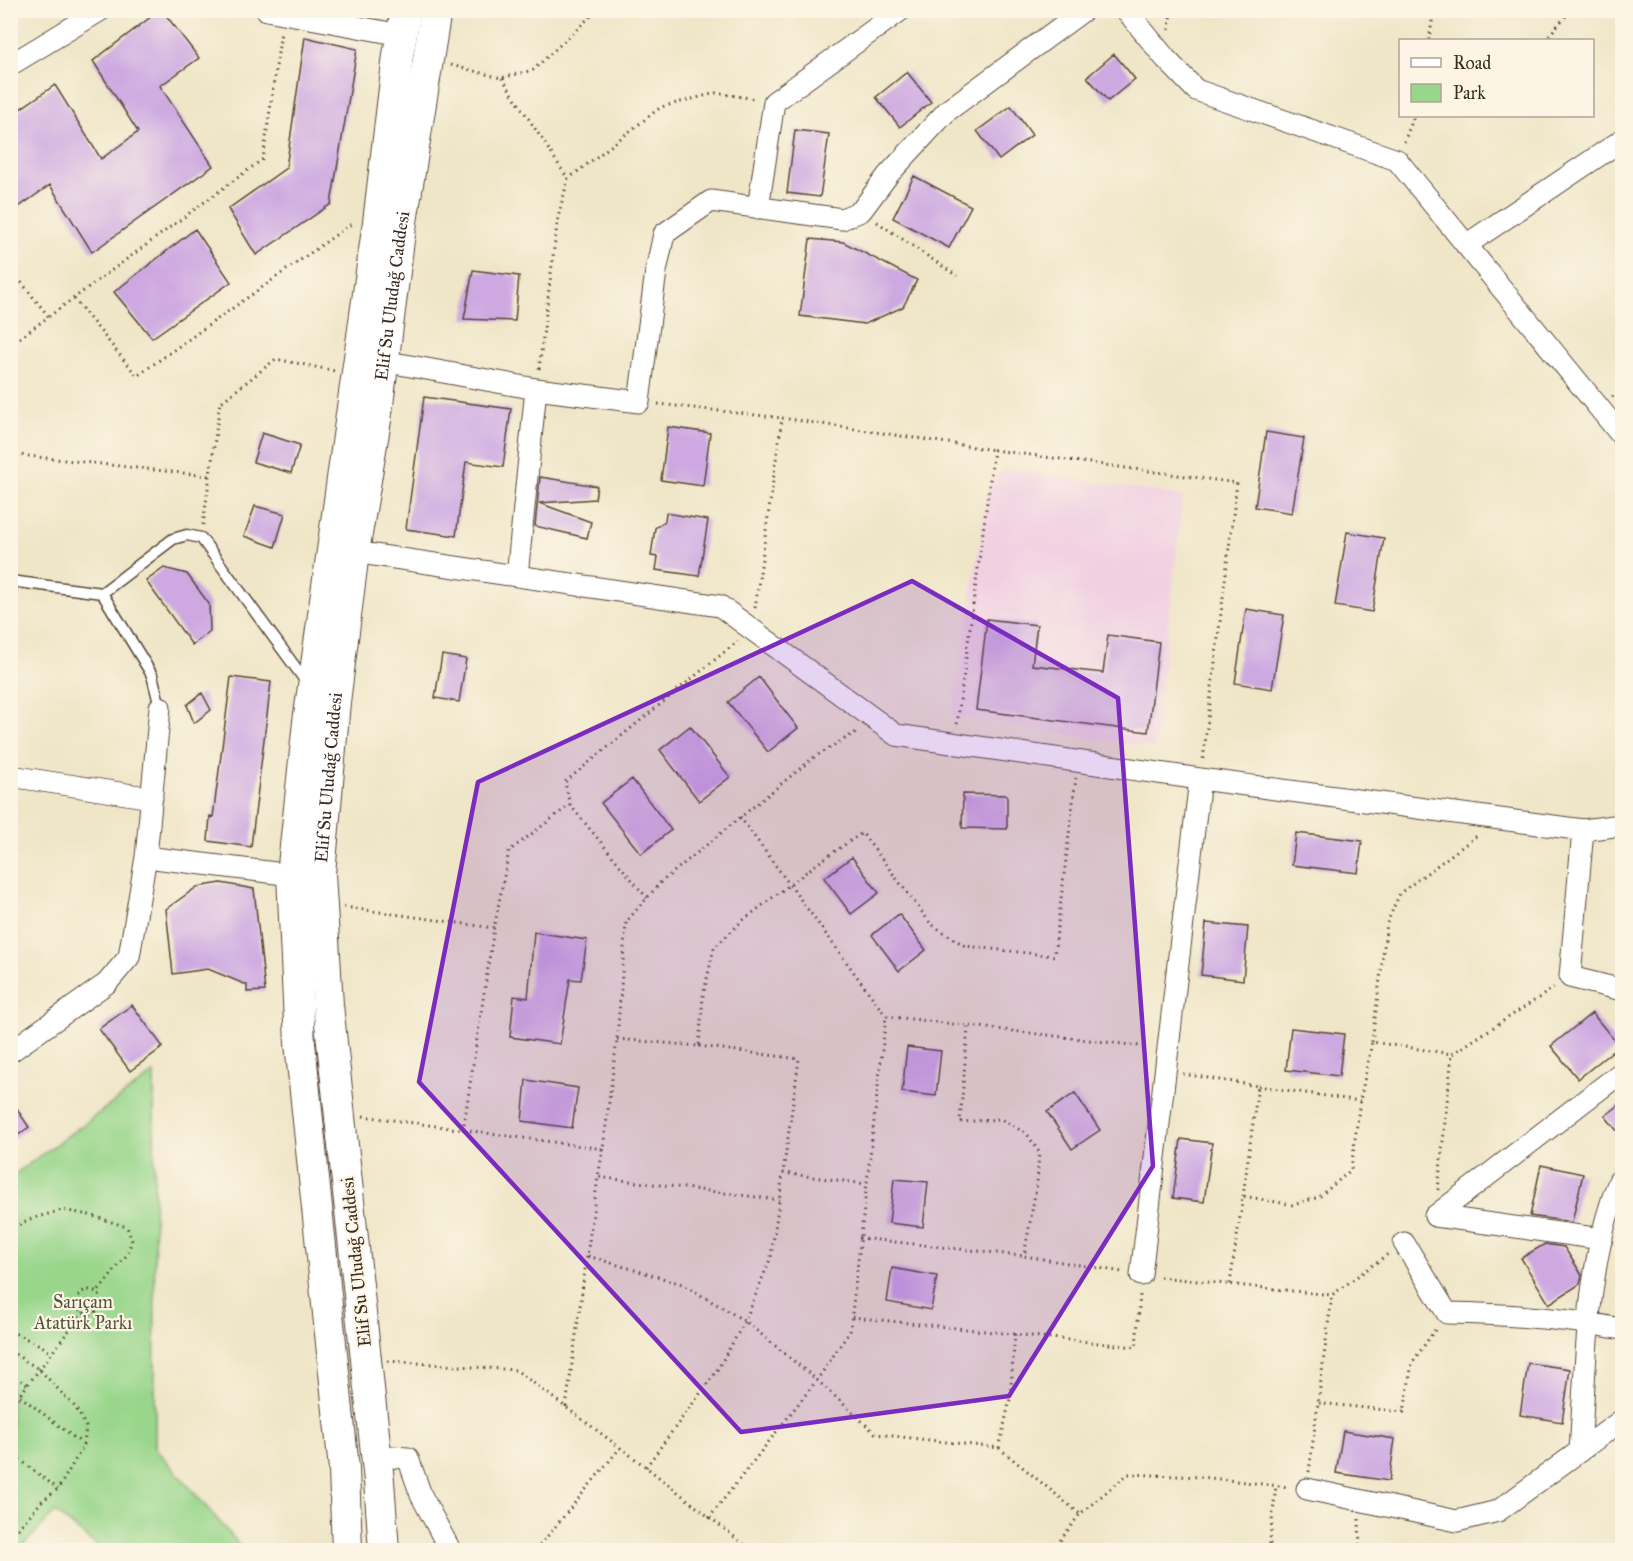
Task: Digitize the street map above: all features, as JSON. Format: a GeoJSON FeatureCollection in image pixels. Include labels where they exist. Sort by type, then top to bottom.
{"type":"FeatureCollection","features":[{"type":"Feature","properties":{"kind":"main road","name":"Elif Su Uludağ Caddesi"},"geometry":{"type":"LineString","coordinates":[[384,1551],[377,1456],[328,1005],[320,874],[335,702],[354,552],[399,240],[436,10]]}},
{"type":"Feature","properties":{"kind":"main road","name":"Elif Su Uludağ Caddesi"},"geometry":{"type":"LineString","coordinates":[[347,1551],[344,1469],[300,1043],[292,875],[313,691],[404,23]]}},
{"type":"Feature","properties":{"kind":"street"},"geometry":{"type":"LineString","coordinates":[[10,66],[101,10]]}},
{"type":"Feature","properties":{"kind":"street"},"geometry":{"type":"LineString","coordinates":[[758,208],[774,102],[901,10]]}},
{"type":"Feature","properties":{"kind":"street"},"geometry":{"type":"LineString","coordinates":[[383,361],[536,389],[639,402],[656,271],[664,234],[711,201],[842,219],[861,211],[888,175],[947,111],[1084,10]]}},
{"type":"Feature","properties":{"kind":"street"},"geometry":{"type":"LineString","coordinates":[[1126,10],[1166,59],[1196,90],[1397,160],[1623,436]]}},
{"type":"Feature","properties":{"kind":"street"},"geometry":{"type":"LineString","coordinates":[[275,12],[404,23]]}},
{"type":"Feature","properties":{"kind":"street"},"geometry":{"type":"LineString","coordinates":[[1466,245],[1623,140]]}},
{"type":"Feature","properties":{"kind":"street"},"geometry":{"type":"LineString","coordinates":[[518,576],[536,389]]}},
{"type":"Feature","properties":{"kind":"street"},"geometry":{"type":"LineString","coordinates":[[354,552],[720,606],[896,735],[1200,779],[1583,830],[1623,825]]}},
{"type":"Feature","properties":{"kind":"street"},"geometry":{"type":"LineString","coordinates":[[10,1052],[107,982],[129,957],[146,857],[160,707]]}},
{"type":"Feature","properties":{"kind":"street"},"geometry":{"type":"LineString","coordinates":[[10,776],[152,798]]}},
{"type":"Feature","properties":{"kind":"street"},"geometry":{"type":"LineString","coordinates":[[1141,1275],[1200,779]]}},
{"type":"Feature","properties":{"kind":"street"},"geometry":{"type":"LineString","coordinates":[[1583,830],[1570,977],[1623,990]]}},
{"type":"Feature","properties":{"kind":"street"},"geometry":{"type":"LineString","coordinates":[[146,857],[292,875]]}},
{"type":"Feature","properties":{"kind":"street"},"geometry":{"type":"LineString","coordinates":[[1436,1216],[1623,1072]]}},
{"type":"Feature","properties":{"kind":"street"},"geometry":{"type":"LineString","coordinates":[[1580,1451],[1588,1323],[1608,1208],[1619,1181],[1623,1179]]}},
{"type":"Feature","properties":{"kind":"street"},"geometry":{"type":"LineString","coordinates":[[1436,1216],[1602,1239]]}},
{"type":"Feature","properties":{"kind":"street"},"geometry":{"type":"LineString","coordinates":[[1404,1243],[1447,1313],[1588,1323],[1623,1329]]}},
{"type":"Feature","properties":{"kind":"street"},"geometry":{"type":"LineString","coordinates":[[1307,1489],[1457,1521],[1498,1512],[1623,1420]]}},
{"type":"Feature","properties":{"kind":"street"},"geometry":{"type":"LineString","coordinates":[[377,1456],[408,1458],[421,1495],[450,1551]]}},
{"type":"Feature","properties":{"kind":"lane"},"geometry":{"type":"LineString","coordinates":[[10,581],[102,593],[173,539],[187,535],[201,538],[313,691]]}},
{"type":"Feature","properties":{"kind":"lane"},"geometry":{"type":"LineString","coordinates":[[102,593],[152,675],[160,707]]}},
{"type":"Feature","properties":{"kind":"path"},"geometry":{"type":"LineString","coordinates":[[428,59],[501,78],[533,70],[591,16],[592,10]]}},
{"type":"Feature","properties":{"kind":"path"},"geometry":{"type":"LineString","coordinates":[[1429,39],[1434,10]]}},
{"type":"Feature","properties":{"kind":"path"},"geometry":{"type":"LineString","coordinates":[[1546,39],[1571,10]]}},
{"type":"Feature","properties":{"kind":"path"},"geometry":{"type":"LineString","coordinates":[[10,345],[263,159],[275,12]]}},
{"type":"Feature","properties":{"kind":"path"},"geometry":{"type":"LineString","coordinates":[[501,78],[568,179]]}},
{"type":"Feature","properties":{"kind":"path"},"geometry":{"type":"LineString","coordinates":[[536,389],[558,217],[568,179],[661,107],[716,93],[774,102]]}},
{"type":"Feature","properties":{"kind":"path"},"geometry":{"type":"LineString","coordinates":[[1397,160],[1414,117]]}},
{"type":"Feature","properties":{"kind":"path"},"geometry":{"type":"LineString","coordinates":[[74,299],[137,376],[380,204]]}},
{"type":"Feature","properties":{"kind":"path"},"geometry":{"type":"LineString","coordinates":[[861,211],[957,276]]}},
{"type":"Feature","properties":{"kind":"path"},"geometry":{"type":"LineString","coordinates":[[10,268],[49,317]]}},
{"type":"Feature","properties":{"kind":"path"},"geometry":{"type":"LineString","coordinates":[[201,538],[220,404],[276,359],[357,376]]}},
{"type":"Feature","properties":{"kind":"path"},"geometry":{"type":"LineString","coordinates":[[639,402],[782,418],[1237,483],[1200,779]]}},
{"type":"Feature","properties":{"kind":"path"},"geometry":{"type":"LineString","coordinates":[[647,898],[570,805],[565,782],[752,630],[782,418]]}},
{"type":"Feature","properties":{"kind":"path"},"geometry":{"type":"LineString","coordinates":[[954,744],[994,450]]}},
{"type":"Feature","properties":{"kind":"path"},"geometry":{"type":"LineString","coordinates":[[10,454],[210,476]]}},
{"type":"Feature","properties":{"kind":"path"},"geometry":{"type":"LineString","coordinates":[[566,1407],[617,1039],[626,922],[660,883],[813,758],[875,720]]}},
{"type":"Feature","properties":{"kind":"path"},"geometry":{"type":"LineString","coordinates":[[699,1046],[703,996],[714,948],[742,921],[862,833],[931,924],[965,946],[1054,956],[1078,762]]}},
{"type":"Feature","properties":{"kind":"path"},"geometry":{"type":"LineString","coordinates":[[463,1130],[494,928],[509,851],[570,805]]}},
{"type":"Feature","properties":{"kind":"path"},"geometry":{"type":"LineString","coordinates":[[709,1518],[817,1380],[850,1331],[886,1016],[740,818]]}},
{"type":"Feature","properties":{"kind":"path"},"geometry":{"type":"LineString","coordinates":[[1243,1196],[1293,1205],[1319,1197],[1351,1170],[1360,1101],[1372,1042],[1387,923],[1400,893],[1500,819]]}},
{"type":"Feature","properties":{"kind":"path"},"geometry":{"type":"LineString","coordinates":[[322,904],[494,928]]}},
{"type":"Feature","properties":{"kind":"path"},"geometry":{"type":"LineString","coordinates":[[1372,1042],[1452,1054],[1570,977]]}},
{"type":"Feature","properties":{"kind":"path"},"geometry":{"type":"LineString","coordinates":[[886,1016],[1168,1049]]}},
{"type":"Feature","properties":{"kind":"path"},"geometry":{"type":"LineString","coordinates":[[968,1027],[960,1122],[1000,1119],[1026,1134],[1039,1152],[1037,1183],[1024,1256]]}},
{"type":"Feature","properties":{"kind":"path"},"geometry":{"type":"LineString","coordinates":[[617,1039],[699,1046],[800,1059],[771,1257],[745,1321],[716,1372],[646,1467]]}},
{"type":"Feature","properties":{"kind":"path"},"geometry":{"type":"LineString","coordinates":[[1436,1216],[1452,1054]]}},
{"type":"Feature","properties":{"kind":"path"},"geometry":{"type":"LineString","coordinates":[[1165,1071],[1360,1101]]}},
{"type":"Feature","properties":{"kind":"path"},"geometry":{"type":"LineString","coordinates":[[1230,1284],[1258,1086]]}},
{"type":"Feature","properties":{"kind":"path"},"geometry":{"type":"LineString","coordinates":[[340,1113],[603,1149]]}},
{"type":"Feature","properties":{"kind":"path"},"geometry":{"type":"LineString","coordinates":[[783,1173],[866,1184]]}},
{"type":"Feature","properties":{"kind":"path"},"geometry":{"type":"LineString","coordinates":[[598,1177],[779,1200]]}},
{"type":"Feature","properties":{"kind":"path"},"geometry":{"type":"LineString","coordinates":[[10,1232],[16,1226],[31,1219],[62,1210],[90,1215],[127,1227],[132,1241],[126,1256],[97,1293]]}},
{"type":"Feature","properties":{"kind":"path"},"geometry":{"type":"LineString","coordinates":[[860,1238],[1024,1256],[1141,1275],[1332,1295],[1404,1243]]}},
{"type":"Feature","properties":{"kind":"path"},"geometry":{"type":"LineString","coordinates":[[588,1256],[682,1284],[745,1321],[817,1380],[876,1434],[999,1448],[1080,1514]]}},
{"type":"Feature","properties":{"kind":"path"},"geometry":{"type":"LineString","coordinates":[[852,1317],[1136,1347],[1141,1275]]}},
{"type":"Feature","properties":{"kind":"path"},"geometry":{"type":"LineString","coordinates":[[86,1290],[97,1293],[100,1299],[98,1310],[91,1313],[83,1312],[77,1302],[80,1294],[86,1290]]}},
{"type":"Feature","properties":{"kind":"path"},"geometry":{"type":"LineString","coordinates":[[1053,1551],[1080,1514],[1128,1474],[1202,1477],[1307,1489],[1332,1295]]}},
{"type":"Feature","properties":{"kind":"path"},"geometry":{"type":"LineString","coordinates":[[10,1408],[83,1312]]}},
{"type":"Feature","properties":{"kind":"path"},"geometry":{"type":"LineString","coordinates":[[1318,1402],[1404,1412],[1412,1364],[1447,1313]]}},
{"type":"Feature","properties":{"kind":"path"},"geometry":{"type":"LineString","coordinates":[[10,1331],[42,1346],[52,1354]]}},
{"type":"Feature","properties":{"kind":"path"},"geometry":{"type":"LineString","coordinates":[[999,1448],[1010,1399],[1015,1334]]}},
{"type":"Feature","properties":{"kind":"path"},"geometry":{"type":"LineString","coordinates":[[10,1351],[40,1370],[76,1408],[86,1427],[84,1444],[58,1489],[42,1501],[10,1538]]}},
{"type":"Feature","properties":{"kind":"path"},"geometry":{"type":"LineString","coordinates":[[366,1360],[516,1370],[646,1467],[751,1551]]}},
{"type":"Feature","properties":{"kind":"path"},"geometry":{"type":"LineString","coordinates":[[10,1375],[28,1384]]}},
{"type":"Feature","properties":{"kind":"path"},"geometry":{"type":"LineString","coordinates":[[20,1396],[84,1444]]}},
{"type":"Feature","properties":{"kind":"path"},"geometry":{"type":"LineString","coordinates":[[536,1551],[620,1448]]}},
{"type":"Feature","properties":{"kind":"path"},"geometry":{"type":"LineString","coordinates":[[10,1452],[58,1489]]}},
{"type":"Feature","properties":{"kind":"path"},"geometry":{"type":"LineString","coordinates":[[1269,1551],[1276,1485]]}},
{"type":"Feature","properties":{"kind":"path"},"geometry":{"type":"LineString","coordinates":[[1358,1500],[1360,1551]]}},
{"type":"Feature","properties":{"kind":"highlighted area"},"geometry":{"type":"Polygon","coordinates":[[[912,581],[1118,698],[1153,1166],[1009,1396],[741,1432],[419,1082],[478,782],[912,581]]]}},
{"type":"Feature","properties":{"kind":"shaded area"},"geometry":{"type":"Polygon","coordinates":[[[1005,469],[1183,496],[1154,748],[952,716],[989,484],[1005,469]]]}},
{"type":"Feature","properties":{"kind":"green space","name":"Sarıçam Atatürk Parkı"},"geometry":{"type":"Polygon","coordinates":[[[154,1073],[155,1448],[244,1550],[102,1550],[55,1512],[19,1550],[11,1550],[11,1177],[154,1073]]]}},
{"type":"Feature","properties":{"kind":"building"},"geometry":{"type":"Polygon","coordinates":[[[160,10],[199,58],[160,86],[213,166],[92,252],[50,185],[10,213],[10,116],[55,85],[101,159],[138,132],[93,61],[160,10]]]}},
{"type":"Feature","properties":{"kind":"building"},"geometry":{"type":"Polygon","coordinates":[[[305,37],[357,49],[331,204],[256,255],[228,209],[286,168],[305,37]]]}},
{"type":"Feature","properties":{"kind":"building"},"geometry":{"type":"Polygon","coordinates":[[[1114,54],[1135,79],[1108,101],[1087,77],[1114,54]]]}},
{"type":"Feature","properties":{"kind":"building"},"geometry":{"type":"Polygon","coordinates":[[[907,72],[931,102],[900,127],[876,97],[907,72]]]}},
{"type":"Feature","properties":{"kind":"building"},"geometry":{"type":"Polygon","coordinates":[[[1011,106],[1032,135],[999,160],[977,131],[1011,106]]]}},
{"type":"Feature","properties":{"kind":"building"},"geometry":{"type":"Polygon","coordinates":[[[795,130],[829,134],[820,197],[787,193],[795,130]]]}},
{"type":"Feature","properties":{"kind":"building"},"geometry":{"type":"Polygon","coordinates":[[[914,176],[971,206],[949,248],[893,218],[914,176]]]}},
{"type":"Feature","properties":{"kind":"building"},"geometry":{"type":"Polygon","coordinates":[[[195,229],[231,282],[152,338],[114,292],[195,229]]]}},
{"type":"Feature","properties":{"kind":"building"},"geometry":{"type":"Polygon","coordinates":[[[810,239],[843,242],[917,280],[903,307],[865,324],[800,316],[810,239]]]}},
{"type":"Feature","properties":{"kind":"building"},"geometry":{"type":"Polygon","coordinates":[[[473,270],[519,276],[515,321],[464,319],[473,270]]]}},
{"type":"Feature","properties":{"kind":"building"},"geometry":{"type":"Polygon","coordinates":[[[424,397],[511,409],[503,467],[466,462],[456,536],[406,529],[424,397]]]}},
{"type":"Feature","properties":{"kind":"building"},"geometry":{"type":"Polygon","coordinates":[[[668,427],[710,433],[703,486],[661,480],[668,427]]]}},
{"type":"Feature","properties":{"kind":"building"},"geometry":{"type":"Polygon","coordinates":[[[1266,432],[1304,438],[1292,513],[1255,507],[1266,432]]]}},
{"type":"Feature","properties":{"kind":"building"},"geometry":{"type":"Polygon","coordinates":[[[262,433],[300,445],[291,473],[253,462],[262,433]]]}},
{"type":"Feature","properties":{"kind":"building"},"geometry":{"type":"Polygon","coordinates":[[[540,477],[597,486],[595,499],[539,503],[591,522],[587,538],[535,526],[540,477]]]}},
{"type":"Feature","properties":{"kind":"building"},"geometry":{"type":"Polygon","coordinates":[[[255,506],[285,514],[275,547],[244,536],[255,506]]]}},
{"type":"Feature","properties":{"kind":"building"},"geometry":{"type":"Polygon","coordinates":[[[666,513],[708,520],[699,576],[656,570],[658,557],[651,556],[655,528],[665,521],[666,513]]]}},
{"type":"Feature","properties":{"kind":"building"},"geometry":{"type":"Polygon","coordinates":[[[1347,532],[1384,538],[1372,612],[1335,606],[1347,532]]]}},
{"type":"Feature","properties":{"kind":"building"},"geometry":{"type":"Polygon","coordinates":[[[164,568],[187,574],[209,604],[210,631],[192,645],[146,581],[164,568]]]}},
{"type":"Feature","properties":{"kind":"building"},"geometry":{"type":"Polygon","coordinates":[[[1246,609],[1284,615],[1272,689],[1235,683],[1246,609]]]}},
{"type":"Feature","properties":{"kind":"building"},"geometry":{"type":"Polygon","coordinates":[[[987,619],[1037,625],[1032,665],[1103,673],[1108,635],[1159,642],[1148,732],[976,710],[987,619]]]}},
{"type":"Feature","properties":{"kind":"building"},"geometry":{"type":"Polygon","coordinates":[[[442,655],[466,659],[459,702],[435,698],[442,655]]]}},
{"type":"Feature","properties":{"kind":"building"},"geometry":{"type":"Polygon","coordinates":[[[231,677],[271,682],[251,847],[208,841],[231,677]]]}},
{"type":"Feature","properties":{"kind":"building"},"geometry":{"type":"Polygon","coordinates":[[[759,677],[798,728],[768,752],[728,702],[759,677]]]}},
{"type":"Feature","properties":{"kind":"building"},"geometry":{"type":"Polygon","coordinates":[[[202,693],[211,710],[194,723],[187,705],[202,693]]]}},
{"type":"Feature","properties":{"kind":"building"},"geometry":{"type":"Polygon","coordinates":[[[690,726],[730,777],[699,801],[660,750],[690,726]]]}},
{"type":"Feature","properties":{"kind":"building"},"geometry":{"type":"Polygon","coordinates":[[[632,779],[671,830],[641,854],[601,803],[632,779]]]}},
{"type":"Feature","properties":{"kind":"building"},"geometry":{"type":"Polygon","coordinates":[[[963,794],[1007,795],[1007,829],[962,828],[963,794]]]}},
{"type":"Feature","properties":{"kind":"building"},"geometry":{"type":"Polygon","coordinates":[[[1296,833],[1362,841],[1358,873],[1292,865],[1296,833]]]}},
{"type":"Feature","properties":{"kind":"building"},"geometry":{"type":"Polygon","coordinates":[[[852,857],[879,893],[851,914],[824,878],[852,857]]]}},
{"type":"Feature","properties":{"kind":"building"},"geometry":{"type":"Polygon","coordinates":[[[221,883],[254,889],[265,991],[247,992],[247,985],[208,969],[173,974],[166,909],[197,887],[221,883]]]}},
{"type":"Feature","properties":{"kind":"building"},"geometry":{"type":"Polygon","coordinates":[[[899,914],[926,950],[899,971],[872,935],[899,914]]]}},
{"type":"Feature","properties":{"kind":"building"},"geometry":{"type":"Polygon","coordinates":[[[1206,923],[1248,927],[1243,980],[1201,975],[1206,923]]]}},
{"type":"Feature","properties":{"kind":"building"},"geometry":{"type":"Polygon","coordinates":[[[534,932],[587,940],[581,980],[570,979],[560,1044],[510,1037],[514,996],[528,998],[534,932]]]}},
{"type":"Feature","properties":{"kind":"building"},"geometry":{"type":"Polygon","coordinates":[[[132,1005],[163,1047],[130,1071],[99,1029],[132,1005]]]}},
{"type":"Feature","properties":{"kind":"building"},"geometry":{"type":"Polygon","coordinates":[[[1592,1013],[1619,1046],[1578,1079],[1551,1046],[1592,1013]]]}},
{"type":"Feature","properties":{"kind":"building"},"geometry":{"type":"Polygon","coordinates":[[[1291,1028],[1344,1034],[1339,1076],[1286,1070],[1291,1028]]]}},
{"type":"Feature","properties":{"kind":"building"},"geometry":{"type":"Polygon","coordinates":[[[907,1047],[941,1051],[936,1096],[902,1092],[907,1047]]]}},
{"type":"Feature","properties":{"kind":"building"},"geometry":{"type":"Polygon","coordinates":[[[526,1080],[578,1088],[572,1128],[522,1121],[526,1080]]]}},
{"type":"Feature","properties":{"kind":"building"},"geometry":{"type":"Polygon","coordinates":[[[1075,1093],[1100,1130],[1072,1149],[1047,1112],[1075,1093]]]}},
{"type":"Feature","properties":{"kind":"building"},"geometry":{"type":"Polygon","coordinates":[[[10,1099],[29,1127],[10,1141],[10,1099]]]}},
{"type":"Feature","properties":{"kind":"building"},"geometry":{"type":"Polygon","coordinates":[[[1623,1102],[1623,1138],[1605,1116],[1623,1102]]]}},
{"type":"Feature","properties":{"kind":"building"},"geometry":{"type":"Polygon","coordinates":[[[1181,1139],[1212,1143],[1204,1202],[1173,1198],[1181,1139]]]}},
{"type":"Feature","properties":{"kind":"building"},"geometry":{"type":"Polygon","coordinates":[[[1541,1165],[1583,1174],[1572,1222],[1530,1216],[1541,1165]]]}},
{"type":"Feature","properties":{"kind":"building"},"geometry":{"type":"Polygon","coordinates":[[[894,1179],[928,1182],[923,1227],[889,1223],[894,1179]]]}},
{"type":"Feature","properties":{"kind":"building"},"geometry":{"type":"Polygon","coordinates":[[[1545,1244],[1564,1247],[1582,1275],[1580,1284],[1549,1304],[1521,1258],[1545,1244]]]}},
{"type":"Feature","properties":{"kind":"building"},"geometry":{"type":"Polygon","coordinates":[[[892,1268],[937,1276],[931,1310],[887,1302],[892,1268]]]}},
{"type":"Feature","properties":{"kind":"building"},"geometry":{"type":"Polygon","coordinates":[[[1528,1363],[1570,1369],[1562,1422],[1520,1415],[1528,1363]]]}},
{"type":"Feature","properties":{"kind":"building"},"geometry":{"type":"Polygon","coordinates":[[[1343,1431],[1395,1439],[1389,1481],[1336,1473],[1343,1431]]]}}]}
